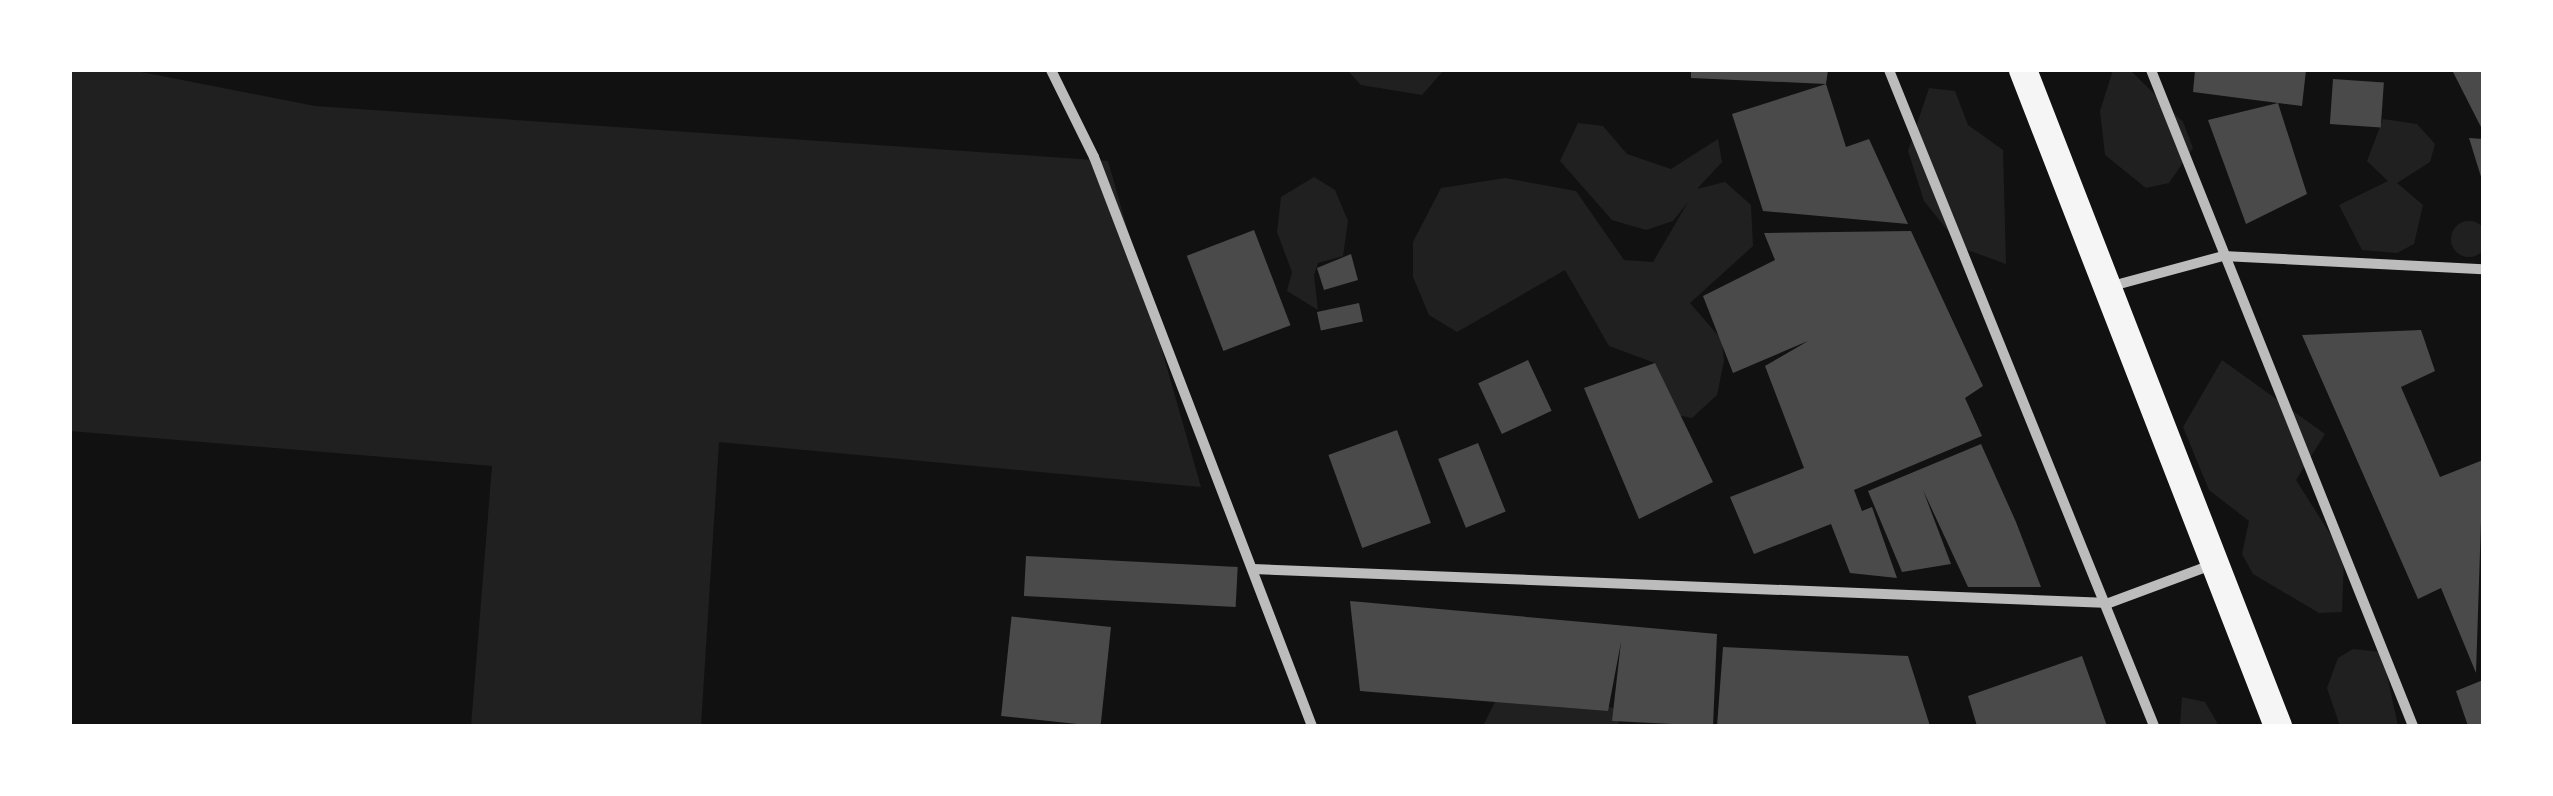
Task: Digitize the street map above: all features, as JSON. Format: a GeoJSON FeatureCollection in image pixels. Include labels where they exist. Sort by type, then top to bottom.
{"type":"FeatureCollection","features":[{"type":"Feature","properties":{"kind":"highway"},"geometry":{"type":"LineString","coordinates":[[2023,70],[2278,726]]}},
{"type":"Feature","properties":{"kind":"street"},"geometry":{"type":"LineString","coordinates":[[1051,70],[1094,157],[1312,726]]}},
{"type":"Feature","properties":{"kind":"street"},"geometry":{"type":"LineString","coordinates":[[1889,70],[2109,604],[2154,726]]}},
{"type":"Feature","properties":{"kind":"street"},"geometry":{"type":"LineString","coordinates":[[2152,70],[2413,726]]}},
{"type":"Feature","properties":{"kind":"street"},"geometry":{"type":"LineString","coordinates":[[2106,288],[2223,256],[2483,269]]}},
{"type":"Feature","properties":{"kind":"street"},"geometry":{"type":"LineString","coordinates":[[1252,569],[2109,604],[2215,564]]}},
{"type":"Feature","properties":{"kind":"shaded area"},"geometry":{"type":"Polygon","coordinates":[[[70,70],[131,70],[315,106],[1108,161],[1201,487],[719,442],[701,726],[471,726],[492,466],[70,431],[70,70]]]}},
{"type":"Feature","properties":{"kind":"shaded area"},"geometry":{"type":"Polygon","coordinates":[[[1347,70],[1444,70],[1422,95],[1361,85],[1347,70]]]}},
{"type":"Feature","properties":{"kind":"shaded area"},"geometry":{"type":"Polygon","coordinates":[[[2113,70],[2132,72],[2183,122],[2193,148],[2169,183],[2146,188],[2105,155],[2100,111],[2113,70]]]}},
{"type":"Feature","properties":{"kind":"shaded area"},"geometry":{"type":"Polygon","coordinates":[[[1929,88],[1955,91],[1968,125],[2003,150],[2006,264],[1962,248],[1924,201],[1908,151],[1929,88]]]}},
{"type":"Feature","properties":{"kind":"shaded area"},"geometry":{"type":"Polygon","coordinates":[[[2383,119],[2417,124],[2435,144],[2430,162],[2397,183],[2423,205],[2414,244],[2397,253],[2362,250],[2339,205],[2388,181],[2367,161],[2383,119]]]}},
{"type":"Feature","properties":{"kind":"shaded area"},"geometry":{"type":"Polygon","coordinates":[[[1578,123],[1603,126],[1627,154],[1671,169],[1718,139],[1722,162],[1697,189],[1725,182],[1751,205],[1753,246],[1690,303],[1722,340],[1724,361],[1717,395],[1692,418],[1646,409],[1655,363],[1609,346],[1565,270],[1457,332],[1429,315],[1413,277],[1413,242],[1441,188],[1505,178],[1576,191],[1624,260],[1653,262],[1688,202],[1673,221],[1646,230],[1612,220],[1560,161],[1578,123]]]}},
{"type":"Feature","properties":{"kind":"shaded area"},"geometry":{"type":"Polygon","coordinates":[[[1314,177],[1335,190],[1348,221],[1343,256],[1318,263],[1314,275],[1318,310],[1287,291],[1292,272],[1277,232],[1281,197],[1314,177]]]}},
{"type":"Feature","properties":{"kind":"shaded area"},"geometry":{"type":"Polygon","coordinates":[[[2469,221],[2482,226],[2487,239],[2482,252],[2469,257],[2456,252],[2451,239],[2456,226],[2469,221]]]}},
{"type":"Feature","properties":{"kind":"shaded area"},"geometry":{"type":"Polygon","coordinates":[[[2222,360],[2325,434],[2296,480],[2344,556],[2342,612],[2319,613],[2253,574],[2242,554],[2249,521],[2209,490],[2183,427],[2222,360]]]}},
{"type":"Feature","properties":{"kind":"shaded area"},"geometry":{"type":"Polygon","coordinates":[[[2353,649],[2382,652],[2398,726],[2340,726],[2327,688],[2338,658],[2353,649]]]}},
{"type":"Feature","properties":{"kind":"shaded area"},"geometry":{"type":"Polygon","coordinates":[[[2182,697],[2205,702],[2219,726],[2180,726],[2182,697]]]}},
{"type":"Feature","properties":{"kind":"shaded area"},"geometry":{"type":"Polygon","coordinates":[[[1495,702],[1593,702],[1613,708],[1620,726],[1483,726],[1495,702]]]}},
{"type":"Feature","properties":{"kind":"building"},"geometry":{"type":"Polygon","coordinates":[[[1691,70],[1828,70],[1826,84],[1691,78],[1691,70]]]}},
{"type":"Feature","properties":{"kind":"building"},"geometry":{"type":"Polygon","coordinates":[[[2195,70],[2306,70],[2302,106],[2193,92],[2195,70]]]}},
{"type":"Feature","properties":{"kind":"building"},"geometry":{"type":"Polygon","coordinates":[[[2452,70],[2483,70],[2483,131],[2452,70]]]}},
{"type":"Feature","properties":{"kind":"building"},"geometry":{"type":"Polygon","coordinates":[[[2333,79],[2384,83],[2381,127],[2330,124],[2333,79]]]}},
{"type":"Feature","properties":{"kind":"building"},"geometry":{"type":"Polygon","coordinates":[[[1826,84],[1846,147],[1869,139],[1908,224],[1763,211],[1732,114],[1826,84]]]}},
{"type":"Feature","properties":{"kind":"building"},"geometry":{"type":"Polygon","coordinates":[[[2278,103],[2307,194],[2246,224],[2208,120],[2278,103]]]}},
{"type":"Feature","properties":{"kind":"building"},"geometry":{"type":"Polygon","coordinates":[[[2469,138],[2483,139],[2483,180],[2482,180],[2469,138]]]}},
{"type":"Feature","properties":{"kind":"building"},"geometry":{"type":"Polygon","coordinates":[[[1254,230],[1291,325],[1223,351],[1187,256],[1254,230]]]}},
{"type":"Feature","properties":{"kind":"building"},"geometry":{"type":"Polygon","coordinates":[[[1911,231],[1983,386],[1965,398],[1982,436],[1854,490],[1862,511],[1872,507],[1897,578],[1850,573],[1831,524],[1754,554],[1730,497],[1804,468],[1765,366],[1808,341],[1733,373],[1703,296],[1775,260],[1764,233],[1911,231]]]}},
{"type":"Feature","properties":{"kind":"building"},"geometry":{"type":"Polygon","coordinates":[[[1351,254],[1358,280],[1324,290],[1317,268],[1351,254]]]}},
{"type":"Feature","properties":{"kind":"building"},"geometry":{"type":"Polygon","coordinates":[[[1359,303],[1363,322],[1321,331],[1317,312],[1359,303]]]}},
{"type":"Feature","properties":{"kind":"building"},"geometry":{"type":"Polygon","coordinates":[[[2421,330],[2435,371],[2401,387],[2440,477],[2483,460],[2476,673],[2441,588],[2418,599],[2302,335],[2421,330]]]}},
{"type":"Feature","properties":{"kind":"building"},"geometry":{"type":"Polygon","coordinates":[[[1528,360],[1552,411],[1502,434],[1478,383],[1528,360]]]}},
{"type":"Feature","properties":{"kind":"building"},"geometry":{"type":"Polygon","coordinates":[[[1655,363],[1713,482],[1639,519],[1584,388],[1655,363]]]}},
{"type":"Feature","properties":{"kind":"building"},"geometry":{"type":"Polygon","coordinates":[[[1397,430],[1431,523],[1362,548],[1328,455],[1397,430]]]}},
{"type":"Feature","properties":{"kind":"building"},"geometry":{"type":"Polygon","coordinates":[[[1478,443],[1506,512],[1466,528],[1438,459],[1478,443]]]}},
{"type":"Feature","properties":{"kind":"building"},"geometry":{"type":"Polygon","coordinates":[[[1981,444],[2041,587],[1968,587],[1923,490],[1951,564],[1902,572],[1868,491],[1981,444]]]}},
{"type":"Feature","properties":{"kind":"building"},"geometry":{"type":"Polygon","coordinates":[[[1026,556],[1238,567],[1236,607],[1024,596],[1026,556]]]}},
{"type":"Feature","properties":{"kind":"building"},"geometry":{"type":"Polygon","coordinates":[[[1350,601],[1717,634],[1713,726],[1612,721],[1621,642],[1608,711],[1360,691],[1350,601]]]}},
{"type":"Feature","properties":{"kind":"building"},"geometry":{"type":"Polygon","coordinates":[[[1012,617],[1111,627],[1101,726],[1001,716],[1012,617]]]}},
{"type":"Feature","properties":{"kind":"building"},"geometry":{"type":"Polygon","coordinates":[[[1723,647],[1908,656],[1930,726],[1717,726],[1723,647]]]}},
{"type":"Feature","properties":{"kind":"building"},"geometry":{"type":"Polygon","coordinates":[[[2082,656],[2107,726],[1977,726],[1968,696],[2082,656]]]}},
{"type":"Feature","properties":{"kind":"building"},"geometry":{"type":"Polygon","coordinates":[[[2483,680],[2483,726],[2468,726],[2456,691],[2483,680]]]}}]}
